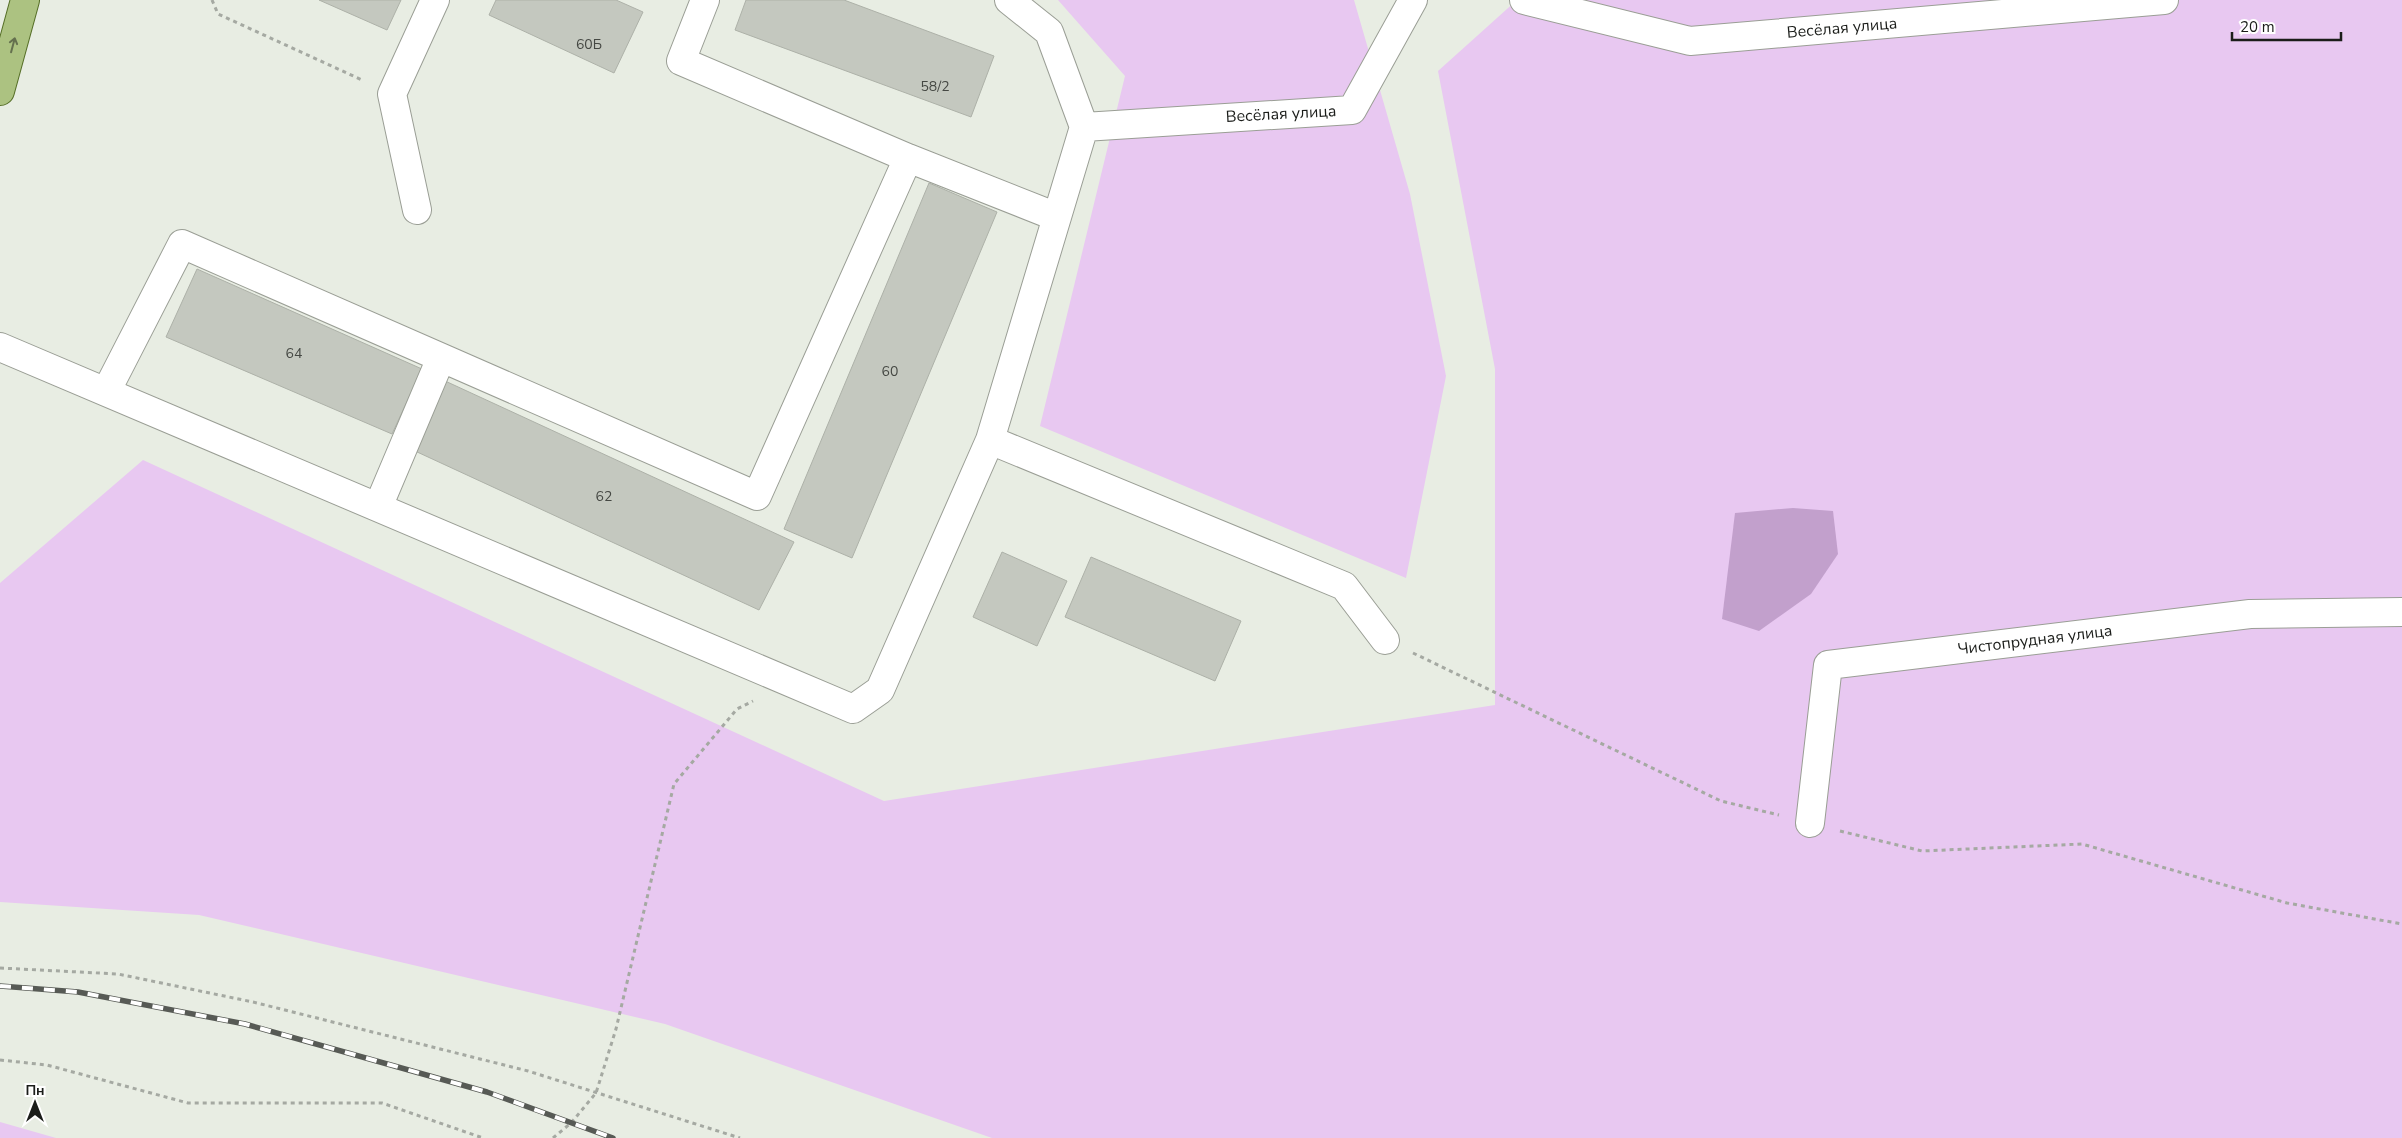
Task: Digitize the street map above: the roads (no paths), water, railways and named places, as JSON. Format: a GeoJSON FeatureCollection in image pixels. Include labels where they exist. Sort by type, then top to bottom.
{"type":"FeatureCollection","features":[{"type":"Feature","properties":{"kind":"main road"},"geometry":{"type":"LineString","coordinates":[[0,91],[25,0]]}},
{"type":"Feature","properties":{"kind":"street"},"geometry":{"type":"LineString","coordinates":[[417,210],[392,94],[435,0]]}},
{"type":"Feature","properties":{"kind":"street"},"geometry":{"type":"LineString","coordinates":[[705,0],[681,61],[908,158],[1057,217]]}},
{"type":"Feature","properties":{"kind":"street"},"geometry":{"type":"LineString","coordinates":[[0,347],[853,708],[880,690],[990,440],[1084,127],[1049,32],[1009,0]]}},
{"type":"Feature","properties":{"kind":"street","name":"Весёлая улица"},"geometry":{"type":"LineString","coordinates":[[1084,127],[1352,110],[1413,0]]}},
{"type":"Feature","properties":{"kind":"street","name":"Весёлая улица"},"geometry":{"type":"LineString","coordinates":[[1524,0],[1690,41],[2164,0]]}},
{"type":"Feature","properties":{"kind":"street"},"geometry":{"type":"LineString","coordinates":[[106,392],[182,244],[757,496],[908,158]]}},
{"type":"Feature","properties":{"kind":"street"},"geometry":{"type":"LineString","coordinates":[[378,507],[441,358]]}},
{"type":"Feature","properties":{"kind":"street"},"geometry":{"type":"LineString","coordinates":[[990,440],[1344,586],[1385,640]]}},
{"type":"Feature","properties":{"kind":"street","name":"Чистопрудная улица"},"geometry":{"type":"LineString","coordinates":[[1810,823],[1828,664],[2250,614],[2402,612]]}},
{"type":"Feature","properties":{"kind":"railway"},"geometry":{"type":"LineString","coordinates":[[0,986],[78,992],[245,1024],[487,1092],[613,1138]]}}]}
